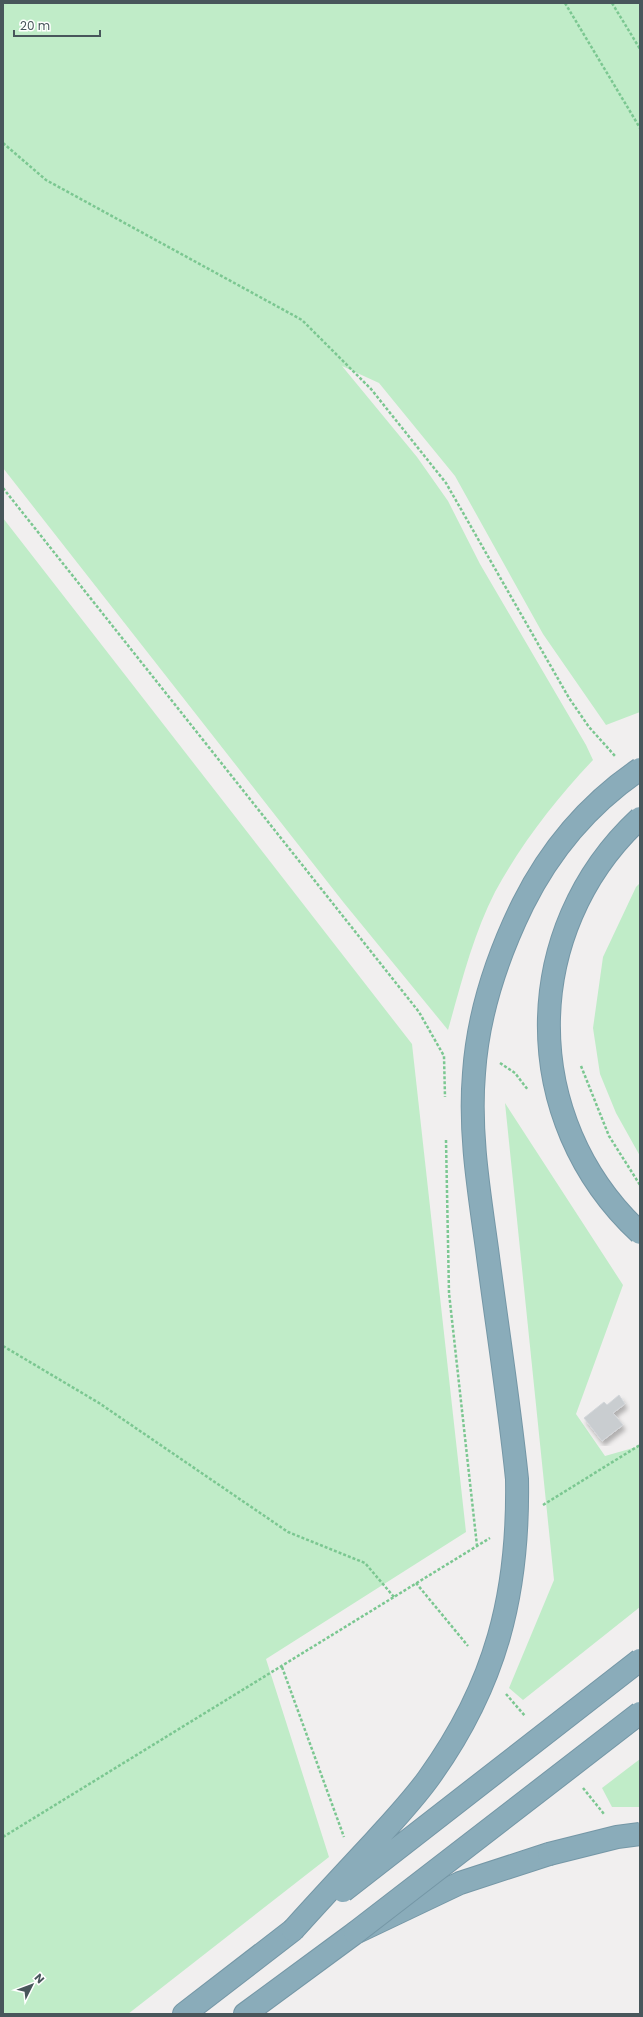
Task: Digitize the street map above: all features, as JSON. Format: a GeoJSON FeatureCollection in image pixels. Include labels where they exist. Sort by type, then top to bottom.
{"type":"FeatureCollection","features":[{"type":"Feature","properties":{"kind":"highway"},"geometry":{"type":"LineString","coordinates":[[293,1930],[402,1812],[428,1781],[470,1712],[486,1676],[499,1638],[509,1599],[515,1559],[518,1519],[517,1479],[473,1145],[474,1073],[478,1039],[484,1009],[502,951],[533,884],[553,853],[576,824],[600,800],[640,769]]}},
{"type":"Feature","properties":{"kind":"highway"},"geometry":{"type":"LineString","coordinates":[[640,818],[621,835],[595,870],[574,907],[558,948],[551,983],[548,1033],[553,1076],[564,1118],[581,1158],[605,1195],[640,1233]]}},
{"type":"Feature","properties":{"kind":"highway"},"geometry":{"type":"LineString","coordinates":[[184,2014],[640,1660]]}},
{"type":"Feature","properties":{"kind":"highway"},"geometry":{"type":"LineString","coordinates":[[245,2014],[355,1933],[640,1713]]}},
{"type":"Feature","properties":{"kind":"highway"},"geometry":{"type":"LineString","coordinates":[[355,1933],[460,1882],[550,1854],[617,1837],[640,1834]]}},
{"type":"Feature","properties":{"kind":"path"},"geometry":{"type":"LineString","coordinates":[[565,3],[640,128]]}},
{"type":"Feature","properties":{"kind":"path"},"geometry":{"type":"LineString","coordinates":[[612,3],[640,49]]}},
{"type":"Feature","properties":{"kind":"path"},"geometry":{"type":"LineString","coordinates":[[3,143],[46,180],[302,320],[371,389],[446,483],[570,698],[589,727],[620,761]]}},
{"type":"Feature","properties":{"kind":"path"},"geometry":{"type":"LineString","coordinates":[[3,488],[419,1012],[444,1056],[445,1103]]}},
{"type":"Feature","properties":{"kind":"path"},"geometry":{"type":"LineString","coordinates":[[579,1062],[591,1095],[609,1136],[640,1185]]}},
{"type":"Feature","properties":{"kind":"path"},"geometry":{"type":"LineString","coordinates":[[446,1135],[449,1293],[477,1546]]}},
{"type":"Feature","properties":{"kind":"path"},"geometry":{"type":"LineString","coordinates":[[3,1346],[99,1403],[288,1532],[364,1563],[394,1597]]}},
{"type":"Feature","properties":{"kind":"path"},"geometry":{"type":"LineString","coordinates":[[538,1508],[640,1445]]}},
{"type":"Feature","properties":{"kind":"path"},"geometry":{"type":"LineString","coordinates":[[3,1837],[282,1667],[491,1537]]}},
{"type":"Feature","properties":{"kind":"path"},"geometry":{"type":"LineString","coordinates":[[416,1583],[471,1651]]}},
{"type":"Feature","properties":{"kind":"path"},"geometry":{"type":"LineString","coordinates":[[282,1667],[346,1844]]}},
{"type":"Feature","properties":{"kind":"path"},"geometry":{"type":"LineString","coordinates":[[501,1688],[526,1718]]}},
{"type":"Feature","properties":{"kind":"path"},"geometry":{"type":"LineString","coordinates":[[580,1785],[604,1814]]}},
{"type":"Feature","properties":{"kind":"green space"},"geometry":{"type":"Polygon","coordinates":[[[3,3],[640,3],[640,712],[606,725],[543,634],[455,476],[379,383],[342,366],[417,457],[448,501],[480,564],[586,745],[593,760],[566,790],[528,839],[495,892],[474,942],[448,1030],[344,903],[3,468],[3,3]]]}},
{"type":"Feature","properties":{"kind":"green space"},"geometry":{"type":"Polygon","coordinates":[[[3,518],[412,1044],[466,1532],[266,1659],[329,1857],[128,2014],[3,2014],[3,518]]]}},
{"type":"Feature","properties":{"kind":"green space"},"geometry":{"type":"Polygon","coordinates":[[[640,883],[640,1156],[616,1113],[600,1074],[593,1028],[603,957],[636,887],[640,883]]]}},
{"type":"Feature","properties":{"kind":"green space"},"geometry":{"type":"Polygon","coordinates":[[[505,1103],[623,1285],[576,1414],[605,1456],[640,1446],[640,1607],[523,1700],[509,1688],[554,1580],[505,1103]]]}},
{"type":"Feature","properties":{"kind":"green space"},"geometry":{"type":"Polygon","coordinates":[[[640,1759],[640,1807],[612,1807],[602,1788],[640,1759]]]}},
{"type":"Feature","properties":{"kind":"building"},"geometry":{"type":"Polygon","coordinates":[[[619,1395],[625,1404],[613,1413],[623,1425],[602,1441],[584,1418],[604,1402],[607,1405],[619,1395]]]}}]}
